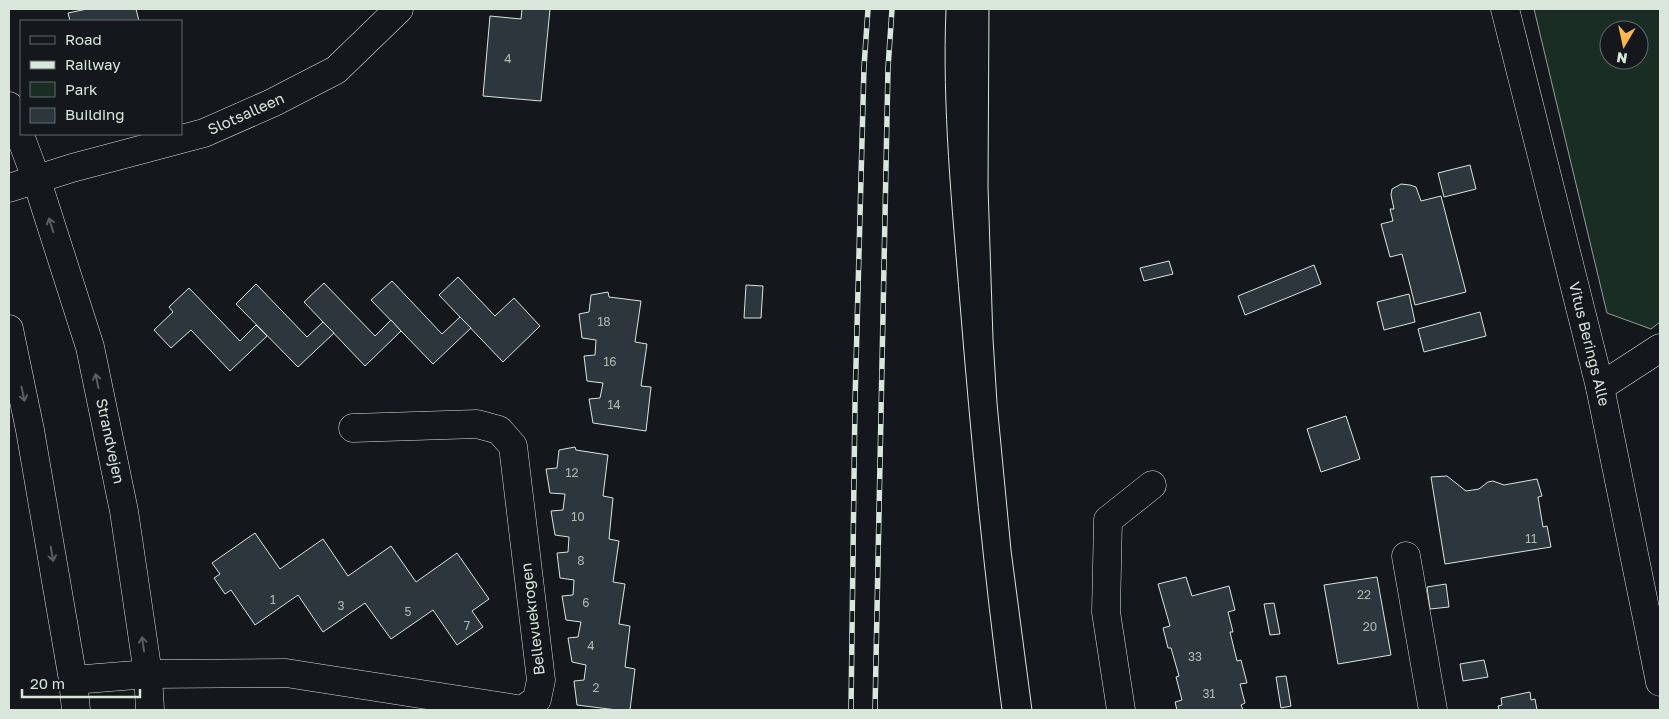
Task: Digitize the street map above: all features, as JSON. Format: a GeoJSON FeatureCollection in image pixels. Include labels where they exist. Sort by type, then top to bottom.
{"type":"FeatureCollection","features":[{"type":"Feature","properties":{"kind":"street","name":"Slotsalleen"},"geometry":{"type":"LineString","coordinates":[[9,188],[36,178],[204,133],[272,103],[336,70],[400,9]]}},
{"type":"Feature","properties":{"kind":"street","name":"Vitus Berings Alle"},"geometry":{"type":"LineString","coordinates":[[1504,9],[1600,387],[1660,682]]}},
{"type":"Feature","properties":{"kind":"street","name":"Strandvejen"},"geometry":{"type":"LineString","coordinates":[[9,106],[36,178],[90,347],[124,511],[148,674],[150,710]]}},
{"type":"Feature","properties":{"kind":"street"},"geometry":{"type":"LineString","coordinates":[[9,329],[30,430],[73,680],[76,710]]}},
{"type":"Feature","properties":{"kind":"street"},"geometry":{"type":"LineString","coordinates":[[1600,387],[1660,348]]}},
{"type":"Feature","properties":{"kind":"street","name":"Bellevuekrogen"},"geometry":{"type":"LineString","coordinates":[[73,680],[148,674],[286,673],[523,710],[538,699],[541,680],[513,446],[499,430],[477,424],[353,428]]}},
{"type":"Feature","properties":{"kind":"street"},"geometry":{"type":"LineString","coordinates":[[1122,710],[1106,612],[1108,520],[1152,485]]}},
{"type":"Feature","properties":{"kind":"street"},"geometry":{"type":"LineString","coordinates":[[1406,556],[1433,710]]}},
{"type":"Feature","properties":{"kind":"green space"},"geometry":{"type":"Polygon","coordinates":[[[1534,9],[1660,9],[1660,322],[1651,329],[1607,313],[1534,9]]]}},
{"type":"Feature","properties":{"kind":"building"},"geometry":{"type":"Polygon","coordinates":[[[87,9],[136,9],[139,20],[70,20],[68,13],[87,9]]]}},
{"type":"Feature","properties":{"kind":"building"},"geometry":{"type":"Polygon","coordinates":[[[522,9],[550,9],[541,101],[483,96],[490,16],[521,19],[522,9]]]}},
{"type":"Feature","properties":{"kind":"building"},"geometry":{"type":"Polygon","coordinates":[[[1470,165],[1476,189],[1444,197],[1438,173],[1470,165]]]}},
{"type":"Feature","properties":{"kind":"building"},"geometry":{"type":"Polygon","coordinates":[[[1401,184],[1416,187],[1421,201],[1441,196],[1466,292],[1415,305],[1402,254],[1390,257],[1381,224],[1393,221],[1390,209],[1394,209],[1391,195],[1392,189],[1401,184]]]}},
{"type":"Feature","properties":{"kind":"building"},"geometry":{"type":"Polygon","coordinates":[[[1169,261],[1173,274],[1144,281],[1140,268],[1169,261]]]}},
{"type":"Feature","properties":{"kind":"building"},"geometry":{"type":"Polygon","coordinates":[[[1314,265],[1321,284],[1245,315],[1238,296],[1314,265]]]}},
{"type":"Feature","properties":{"kind":"building"},"geometry":{"type":"Polygon","coordinates":[[[458,277],[495,316],[514,298],[540,326],[503,362],[439,295],[458,277]]]}},
{"type":"Feature","properties":{"kind":"building"},"geometry":{"type":"Polygon","coordinates":[[[392,281],[442,334],[460,317],[471,328],[433,364],[371,300],[392,281]]]}},
{"type":"Feature","properties":{"kind":"building"},"geometry":{"type":"Polygon","coordinates":[[[324,283],[375,336],[391,320],[401,331],[365,366],[304,302],[324,283]]]}},
{"type":"Feature","properties":{"kind":"building"},"geometry":{"type":"Polygon","coordinates":[[[256,284],[307,337],[323,322],[334,333],[298,367],[236,304],[256,284]]]}},
{"type":"Feature","properties":{"kind":"building"},"geometry":{"type":"Polygon","coordinates":[[[746,285],[763,286],[761,318],[744,318],[746,285]]]}},
{"type":"Feature","properties":{"kind":"building"},"geometry":{"type":"Polygon","coordinates":[[[189,288],[240,341],[256,325],[267,336],[230,371],[191,330],[171,348],[154,330],[173,312],[169,307],[189,288]]]}},
{"type":"Feature","properties":{"kind":"building"},"geometry":{"type":"Polygon","coordinates":[[[608,292],[609,297],[641,301],[635,342],[647,344],[641,386],[651,387],[646,431],[593,423],[589,399],[600,398],[603,383],[587,381],[584,356],[595,355],[596,340],[582,338],[579,314],[589,312],[591,295],[608,292]]]}},
{"type":"Feature","properties":{"kind":"building"},"geometry":{"type":"Polygon","coordinates":[[[1409,294],[1415,322],[1384,330],[1377,302],[1409,294]]]}},
{"type":"Feature","properties":{"kind":"building"},"geometry":{"type":"Polygon","coordinates":[[[1480,312],[1486,336],[1424,352],[1418,329],[1480,312]]]}},
{"type":"Feature","properties":{"kind":"building"},"geometry":{"type":"Polygon","coordinates":[[[1346,416],[1360,459],[1321,472],[1307,429],[1346,416]]]}},
{"type":"Feature","properties":{"kind":"building"},"geometry":{"type":"Polygon","coordinates":[[[575,447],[576,450],[608,455],[603,496],[613,498],[609,539],[619,541],[613,582],[625,584],[619,624],[630,626],[625,667],[635,669],[630,710],[577,705],[574,681],[584,680],[586,665],[572,662],[568,638],[578,637],[581,622],[566,620],[562,596],[573,595],[574,580],[560,578],[557,553],[568,552],[569,537],[555,535],[551,511],[563,510],[565,494],[550,493],[546,469],[557,468],[559,450],[575,447]]]}},
{"type":"Feature","properties":{"kind":"building"},"geometry":{"type":"Polygon","coordinates":[[[1447,476],[1466,491],[1479,489],[1488,482],[1493,481],[1504,485],[1537,479],[1542,496],[1538,497],[1543,527],[1547,526],[1551,547],[1445,564],[1431,477],[1447,476]]]}},
{"type":"Feature","properties":{"kind":"building"},"geometry":{"type":"Polygon","coordinates":[[[255,533],[280,569],[323,539],[348,576],[391,546],[416,582],[457,553],[489,599],[472,611],[483,627],[457,645],[433,610],[391,639],[365,603],[323,632],[298,595],[255,625],[231,590],[225,594],[214,578],[220,574],[212,563],[255,533]]]}},
{"type":"Feature","properties":{"kind":"building"},"geometry":{"type":"Polygon","coordinates":[[[1186,577],[1192,596],[1229,586],[1235,610],[1228,612],[1233,632],[1230,632],[1237,661],[1241,660],[1247,683],[1240,684],[1245,703],[1241,705],[1243,710],[1177,710],[1175,702],[1182,700],[1176,677],[1179,676],[1171,648],[1168,648],[1163,628],[1170,626],[1158,584],[1186,577]]]}},
{"type":"Feature","properties":{"kind":"building"},"geometry":{"type":"Polygon","coordinates":[[[1377,577],[1391,655],[1338,664],[1324,585],[1377,577]]]}},
{"type":"Feature","properties":{"kind":"building"},"geometry":{"type":"Polygon","coordinates":[[[1446,584],[1449,607],[1430,609],[1427,587],[1446,584]]]}},
{"type":"Feature","properties":{"kind":"building"},"geometry":{"type":"Polygon","coordinates":[[[1274,603],[1280,634],[1270,635],[1264,604],[1274,603]]]}},
{"type":"Feature","properties":{"kind":"building"},"geometry":{"type":"Polygon","coordinates":[[[1484,660],[1488,677],[1463,681],[1460,664],[1484,660]]]}},
{"type":"Feature","properties":{"kind":"building"},"geometry":{"type":"Polygon","coordinates":[[[1286,676],[1291,706],[1281,708],[1276,677],[1286,676]]]}},
{"type":"Feature","properties":{"kind":"building"},"geometry":{"type":"Polygon","coordinates":[[[1530,692],[1531,700],[1535,699],[1537,710],[1499,710],[1498,706],[1502,705],[1501,698],[1530,692]]]}},
{"type":"Feature","properties":{"kind":"tram line"},"geometry":{"type":"LineString","coordinates":[[946,9],[945,83],[954,230],[978,507],[1002,710]]}},
{"type":"Feature","properties":{"kind":"tram line"},"geometry":{"type":"LineString","coordinates":[[989,9],[988,187],[993,339],[1011,550],[1032,710]]}},
{"type":"Feature","properties":{"kind":"railway"},"geometry":{"type":"LineString","coordinates":[[851,710],[855,402],[864,67],[868,9]]}},
{"type":"Feature","properties":{"kind":"railway"},"geometry":{"type":"LineString","coordinates":[[875,710],[888,68],[892,9]]}}]}
